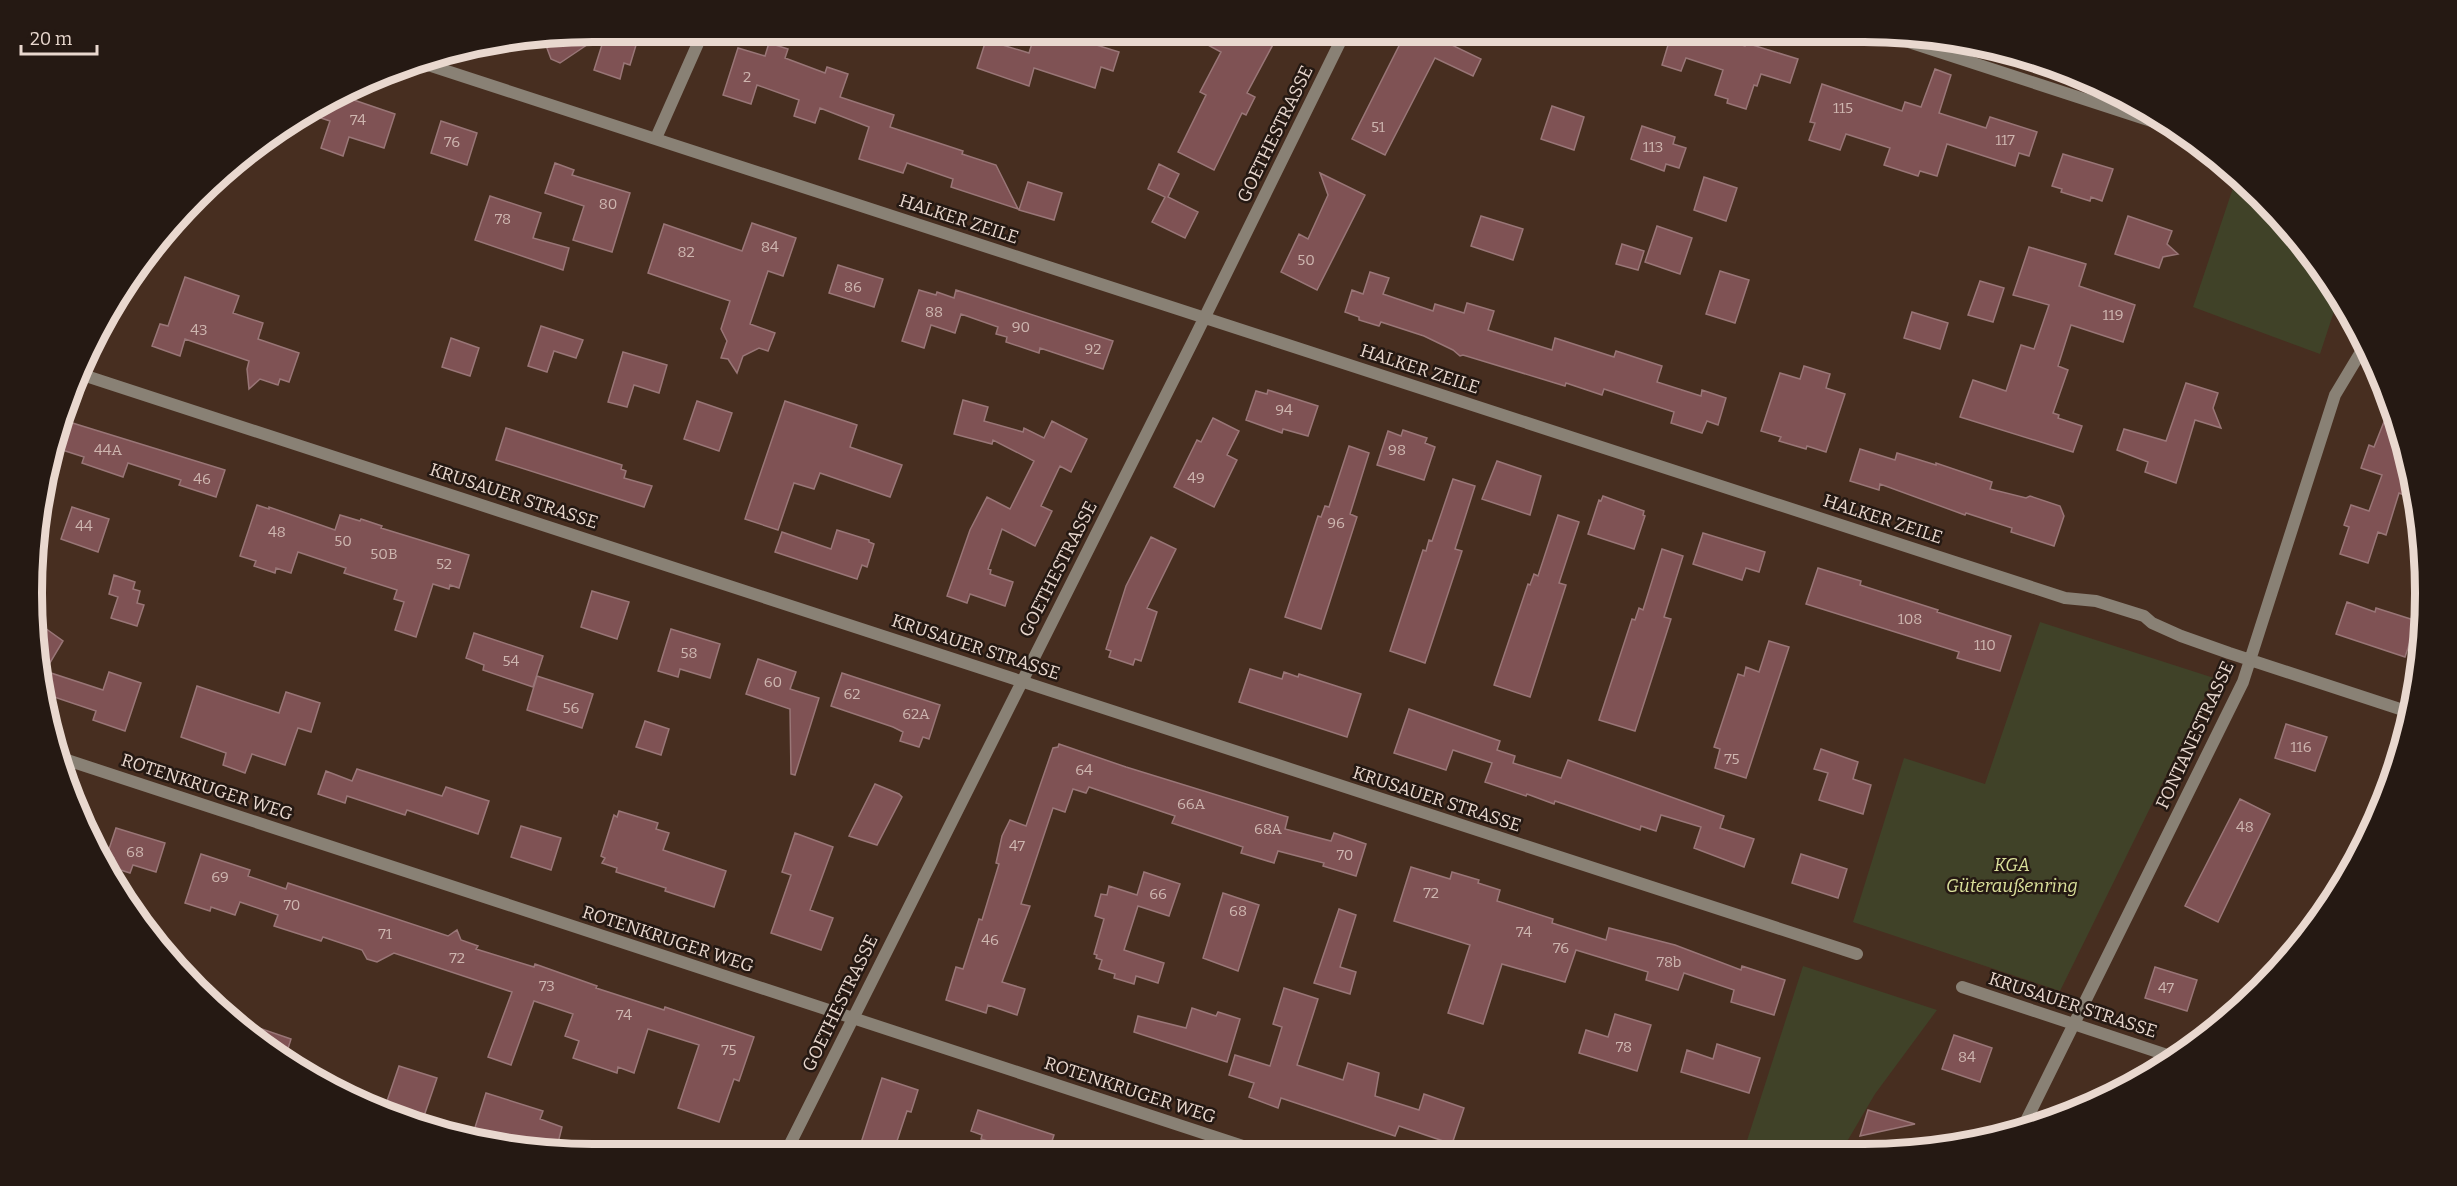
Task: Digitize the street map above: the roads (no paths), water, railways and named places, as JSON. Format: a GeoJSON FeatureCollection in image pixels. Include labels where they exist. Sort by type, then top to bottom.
{"type":"FeatureCollection","features":[{"type":"Feature","properties":{"kind":"street"},"geometry":{"type":"LineString","coordinates":[[656,138],[699,42]]}},
{"type":"Feature","properties":{"kind":"street","name":"GOETHESTRASSE"},"geometry":{"type":"LineString","coordinates":[[790,1144],[1204,319],[1340,42]]}},
{"type":"Feature","properties":{"kind":"street"},"geometry":{"type":"LineString","coordinates":[[1918,45],[2144,119]]}},
{"type":"Feature","properties":{"kind":"street","name":"HALKER ZEILE"},"geometry":{"type":"LineString","coordinates":[[432,66],[2065,598],[2096,602],[2144,616],[2152,623],[2181,636],[2402,709]]}},
{"type":"Feature","properties":{"kind":"street","name":"FONTANESTRASSE"},"geometry":{"type":"LineString","coordinates":[[2027,1119],[2240,688],[2335,395],[2360,353]]}},
{"type":"Feature","properties":{"kind":"street","name":"KRUSAUER STRASSE"},"geometry":{"type":"LineString","coordinates":[[87,376],[1857,954]]}},
{"type":"Feature","properties":{"kind":"street","name":"ROTENKRUGER WEG"},"geometry":{"type":"LineString","coordinates":[[68,760],[1237,1144]]}},
{"type":"Feature","properties":{"kind":"street","name":"KRUSAUER STRASSE"},"geometry":{"type":"LineString","coordinates":[[1962,987],[2165,1054]]}},
{"type":"Feature","properties":{"kind":"park label","name":"KGA Güteraußenring"},"geometry":{"type":"Point","coordinates":[2012,875]}}]}
